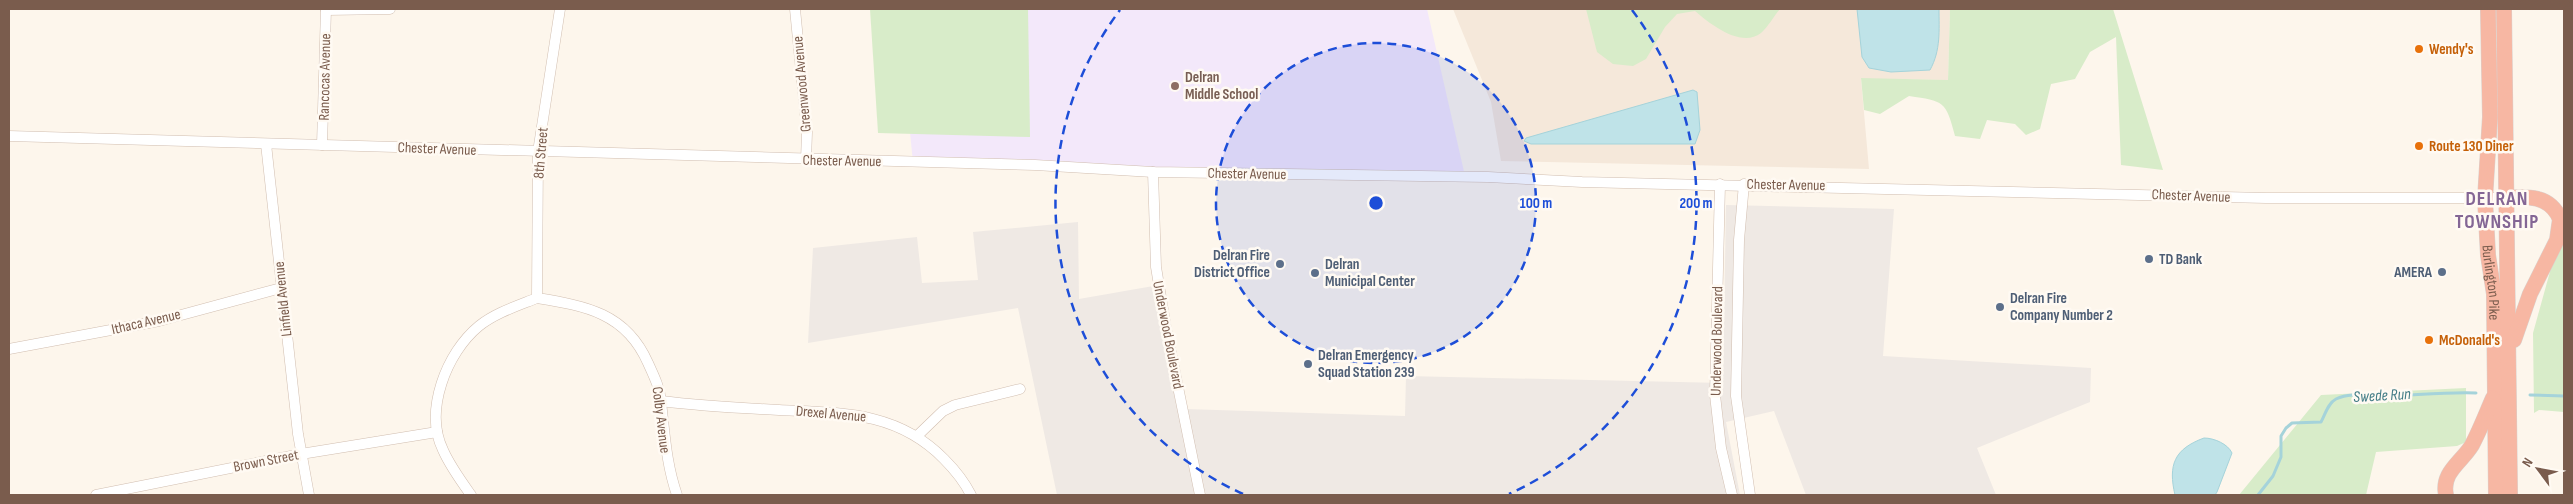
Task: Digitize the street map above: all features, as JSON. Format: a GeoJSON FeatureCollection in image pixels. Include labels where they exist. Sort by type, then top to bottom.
{"type":"FeatureCollection","features":[{"type":"Feature","properties":{"kind":"highway","name":"Burlington Pike"},"geometry":{"type":"LineString","coordinates":[[2488,9],[2490,117],[2485,199],[2488,255],[2494,294],[2496,495]]}},
{"type":"Feature","properties":{"kind":"highway","name":"Burlington Pike"},"geometry":{"type":"LineString","coordinates":[[2504,9],[2510,495]]}},
{"type":"Feature","properties":{"kind":"highway"},"geometry":{"type":"LineString","coordinates":[[2506,198],[2538,198],[2550,205],[2560,220],[2557,240],[2530,294],[2509,354]]}},
{"type":"Feature","properties":{"kind":"highway"},"geometry":{"type":"LineString","coordinates":[[2446,495],[2447,477],[2451,469],[2470,448],[2496,391]]}},
{"type":"Feature","properties":{"kind":"street"},"geometry":{"type":"LineString","coordinates":[[326,9],[390,9]]}},
{"type":"Feature","properties":{"kind":"street","name":"Rancocas Avenue"},"geometry":{"type":"LineString","coordinates":[[322,145],[326,9]]}},
{"type":"Feature","properties":{"kind":"street","name":"8th Street"},"geometry":{"type":"LineString","coordinates":[[537,298],[538,152],[560,9]]}},
{"type":"Feature","properties":{"kind":"street","name":"Greenwood Avenue"},"geometry":{"type":"LineString","coordinates":[[795,9],[807,132],[806,160]]}},
{"type":"Feature","properties":{"kind":"street","name":"Chester Avenue"},"geometry":{"type":"LineString","coordinates":[[9,136],[1035,165],[1153,172],[1488,177],[1582,182],[1744,184],[2258,198],[2506,198]]}},
{"type":"Feature","properties":{"kind":"street","name":"Linfield Avenue"},"geometry":{"type":"LineString","coordinates":[[266,144],[301,454],[309,495]]}},
{"type":"Feature","properties":{"kind":"street","name":"Underwood Boulevard"},"geometry":{"type":"LineString","coordinates":[[1153,172],[1156,266],[1166,328],[1200,495]]}},
{"type":"Feature","properties":{"kind":"street","name":"Underwood Boulevard"},"geometry":{"type":"LineString","coordinates":[[1720,184],[1715,395],[1721,448],[1732,495]]}},
{"type":"Feature","properties":{"kind":"street","name":"Underwood Boulevard"},"geometry":{"type":"LineString","coordinates":[[1744,184],[1739,240],[1736,396],[1750,495]]}},
{"type":"Feature","properties":{"kind":"street","name":"Ithaca Avenue"},"geometry":{"type":"LineString","coordinates":[[9,349],[159,321],[281,288]]}},
{"type":"Feature","properties":{"kind":"street"},"geometry":{"type":"LineString","coordinates":[[472,495],[442,449],[437,432],[438,398],[444,375],[458,349],[478,326],[501,313],[537,298]]}},
{"type":"Feature","properties":{"kind":"street","name":"Colby Avenue"},"geometry":{"type":"LineString","coordinates":[[537,298],[580,305],[608,316],[635,337],[640,344],[659,386],[666,461],[677,495]]}},
{"type":"Feature","properties":{"kind":"street"},"geometry":{"type":"LineString","coordinates":[[918,436],[943,411],[955,405],[1020,389]]}},
{"type":"Feature","properties":{"kind":"street","name":"Drexel Avenue"},"geometry":{"type":"LineString","coordinates":[[661,402],[855,414],[887,422],[918,436],[931,446],[956,472],[971,495]]}},
{"type":"Feature","properties":{"kind":"street","name":"Brown Street"},"geometry":{"type":"LineString","coordinates":[[96,495],[301,454],[437,432]]}},
{"type":"Feature","properties":{"kind":"shaded area","name":"Delran Middle School"},"geometry":{"type":"Polygon","coordinates":[[[898,9],[1427,9],[1465,176],[913,163],[898,9]]]}},
{"type":"Feature","properties":{"kind":"shaded area"},"geometry":{"type":"Polygon","coordinates":[[[1453,9],[1950,9],[1948,80],[1861,79],[1869,169],[1501,161],[1491,102],[1453,9]]]}},
{"type":"Feature","properties":{"kind":"shaded area"},"geometry":{"type":"Polygon","coordinates":[[[1726,205],[1894,209],[1883,356],[2091,368],[2090,402],[1977,448],[1996,495],[1806,495],[1774,411],[1726,422],[1740,495],[1057,495],[1018,308],[808,343],[813,248],[917,237],[922,283],[978,280],[973,232],[1078,222],[1079,299],[1159,285],[1185,409],[1405,416],[1406,376],[1723,383],[1726,205]]]}},
{"type":"Feature","properties":{"kind":"green space"},"geometry":{"type":"Polygon","coordinates":[[[870,9],[1028,9],[1030,137],[878,133],[870,9]]]}},
{"type":"Feature","properties":{"kind":"green space"},"geometry":{"type":"Polygon","coordinates":[[[1586,9],[1780,9],[1761,33],[1753,37],[1744,38],[1726,32],[1708,22],[1695,11],[1677,14],[1665,27],[1646,59],[1633,66],[1613,64],[1597,52],[1586,9]]]}},
{"type":"Feature","properties":{"kind":"green space"},"geometry":{"type":"Polygon","coordinates":[[[1950,9],[2113,9],[2163,170],[2121,165],[2116,37],[2090,52],[2075,79],[2051,84],[2040,129],[2026,135],[2015,124],[1987,120],[1980,139],[1955,136],[1946,109],[1930,99],[1909,96],[1880,114],[1864,110],[1861,78],[1948,80],[1950,9]]]}},
{"type":"Feature","properties":{"kind":"green space"},"geometry":{"type":"Polygon","coordinates":[[[2564,221],[2564,412],[2539,410],[2534,413],[2533,333],[2564,221]]]}},
{"type":"Feature","properties":{"kind":"green space"},"geometry":{"type":"Polygon","coordinates":[[[2466,388],[2466,442],[2457,446],[2376,452],[2366,495],[2239,495],[2321,395],[2466,388]]]}},
{"type":"Feature","properties":{"kind":"water"},"geometry":{"type":"Polygon","coordinates":[[[1857,9],[1939,9],[1938,47],[1930,70],[1891,72],[1869,68],[1862,57],[1857,9]]]}},
{"type":"Feature","properties":{"kind":"water"},"geometry":{"type":"Polygon","coordinates":[[[1693,90],[1697,92],[1700,130],[1695,144],[1531,144],[1524,141],[1526,138],[1693,90]]]}},
{"type":"Feature","properties":{"kind":"water"},"geometry":{"type":"Polygon","coordinates":[[[2204,438],[2220,442],[2232,453],[2217,492],[2215,495],[2175,495],[2172,475],[2176,459],[2186,447],[2204,438]]]}},
{"type":"Feature","properties":{"kind":"waterway","name":"Swede Run"},"geometry":{"type":"LineString","coordinates":[[2258,495],[2273,476],[2281,457],[2281,436],[2286,428],[2292,423],[2321,422],[2329,406],[2336,399],[2348,395],[2389,396],[2476,393]]}},
{"type":"Feature","properties":{"kind":"waterway","name":"Swede Run"},"geometry":{"type":"LineString","coordinates":[[2530,395],[2564,396]]}},
{"type":"Feature","properties":{"kind":"place","name":"Wendy's"},"geometry":{"type":"Point","coordinates":[2419,49]}},
{"type":"Feature","properties":{"kind":"place","name":"Delran Middle School"},"geometry":{"type":"Point","coordinates":[1175,86]}},
{"type":"Feature","properties":{"kind":"place","name":"Route 130 Diner"},"geometry":{"type":"Point","coordinates":[2419,146]}},
{"type":"Feature","properties":{"kind":"place","name":"TD Bank"},"geometry":{"type":"Point","coordinates":[2149,259]}},
{"type":"Feature","properties":{"kind":"place","name":"Delran Fire District Office"},"geometry":{"type":"Point","coordinates":[1280,264]}},
{"type":"Feature","properties":{"kind":"place","name":"AMERA"},"geometry":{"type":"Point","coordinates":[2442,272]}},
{"type":"Feature","properties":{"kind":"place","name":"Delran Municipal Center"},"geometry":{"type":"Point","coordinates":[1315,273]}},
{"type":"Feature","properties":{"kind":"place","name":"Delran Fire Company Number 2"},"geometry":{"type":"Point","coordinates":[2000,307]}},
{"type":"Feature","properties":{"kind":"place","name":"McDonald's"},"geometry":{"type":"Point","coordinates":[2429,340]}},
{"type":"Feature","properties":{"kind":"place","name":"Delran Emergency Squad Station 239"},"geometry":{"type":"Point","coordinates":[1308,364]}},
{"type":"Feature","properties":{"kind":"district","name":"DELRAN TOWNSHIP"},"geometry":{"type":"Point","coordinates":[2497,210]}}]}
